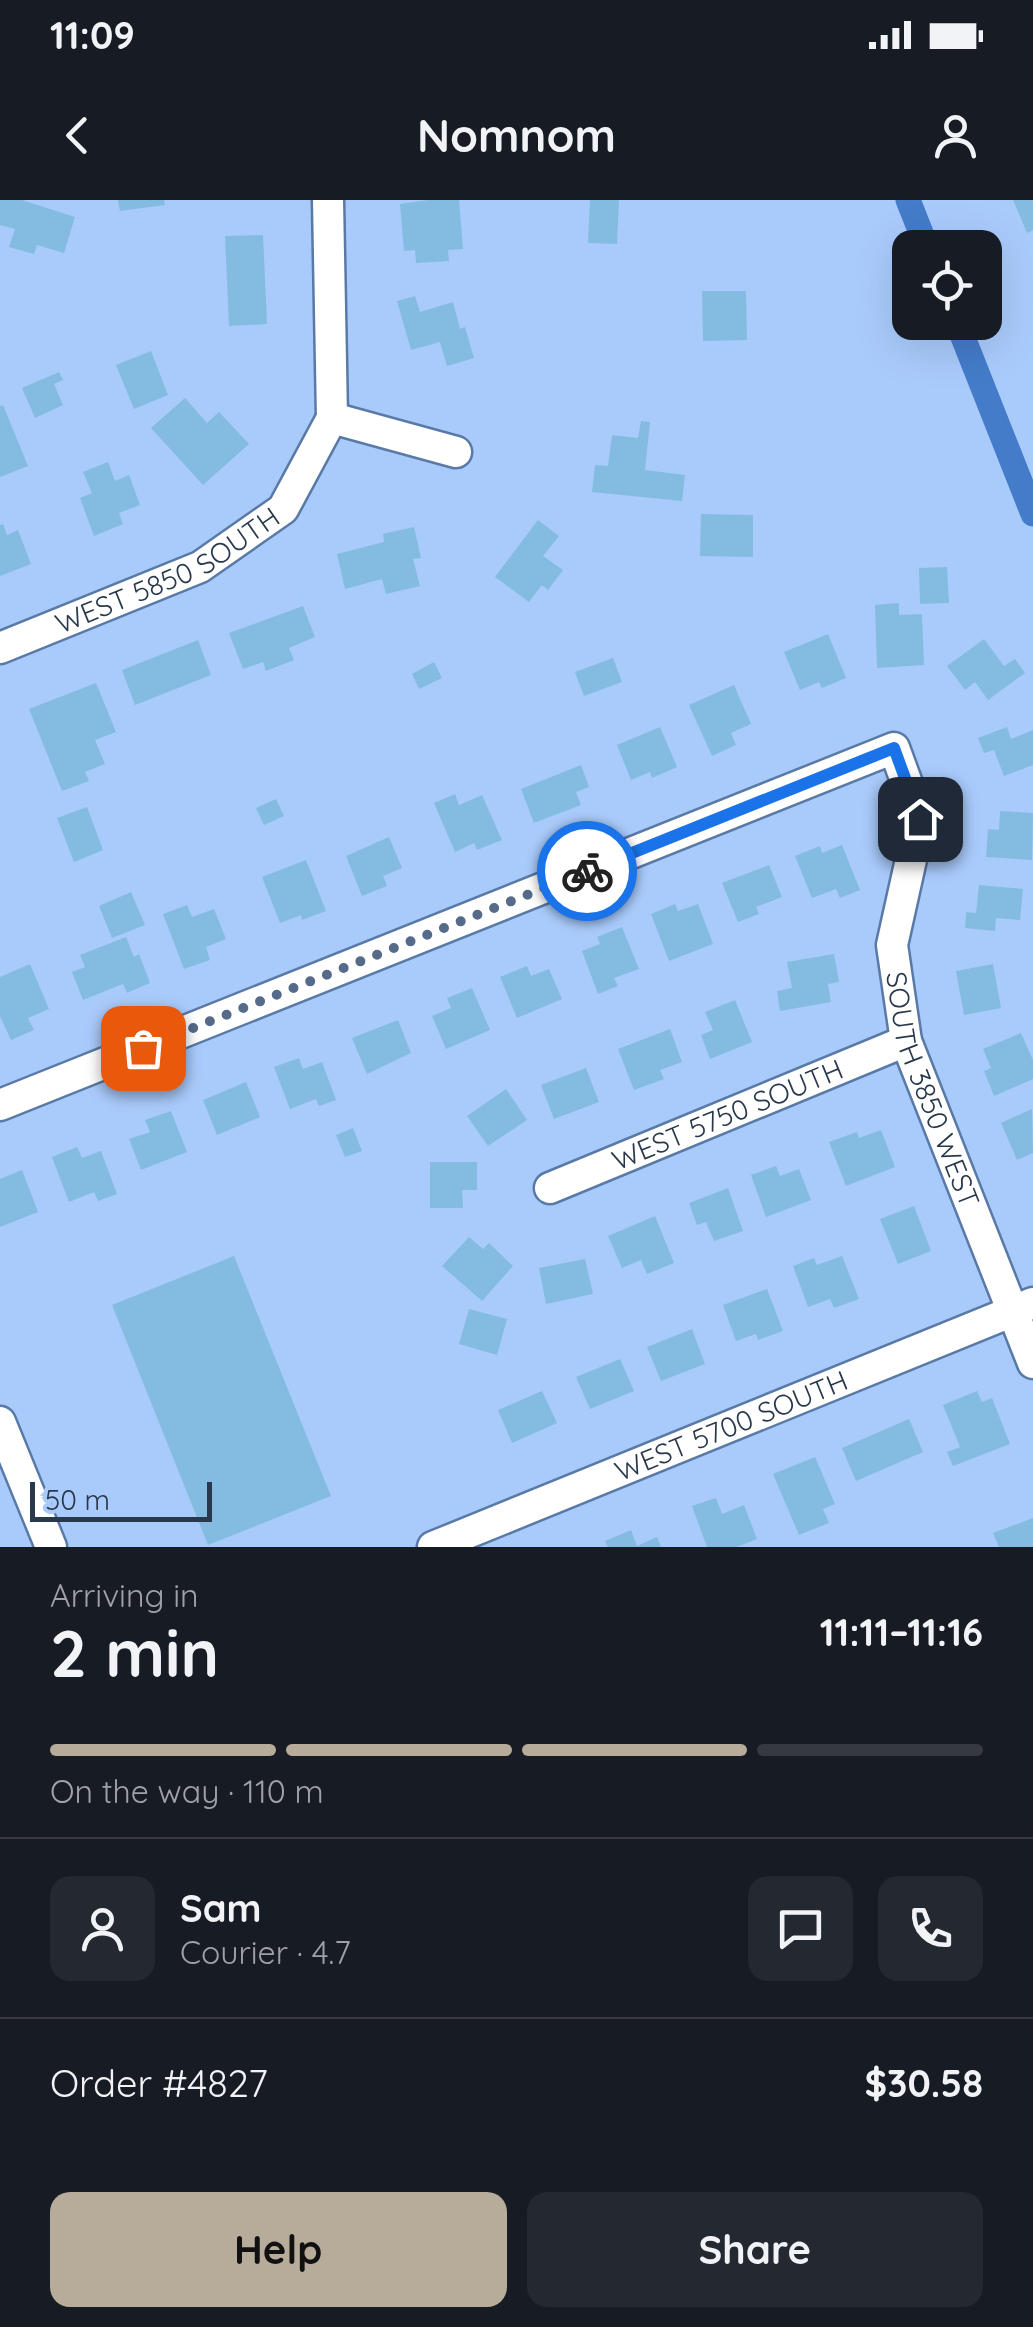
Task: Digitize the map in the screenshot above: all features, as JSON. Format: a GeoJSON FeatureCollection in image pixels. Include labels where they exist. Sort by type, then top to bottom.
{"type":"FeatureCollection","features":[{"type":"Feature","properties":{"kind":"street"},"geometry":{"type":"LineString","coordinates":[[328,200],[332,418],[456,452]]}},
{"type":"Feature","properties":{"kind":"street","name":"WEST 5850 SOUTH"},"geometry":{"type":"LineString","coordinates":[[0,648],[200,567],[283,509],[332,418]]}},
{"type":"Feature","properties":{"kind":"street","name":"SOUTH 3850 WEST"},"geometry":{"type":"LineString","coordinates":[[0,1106],[894,748],[920,819],[892,945],[906,1041],[1023,1307],[1033,1363]]}},
{"type":"Feature","properties":{"kind":"street","name":"WEST 5750 SOUTH"},"geometry":{"type":"LineString","coordinates":[[550,1188],[906,1041]]}},
{"type":"Feature","properties":{"kind":"street","name":"WEST 5700 SOUTH"},"geometry":{"type":"LineString","coordinates":[[433,1547],[1023,1307]]}},
{"type":"Feature","properties":{"kind":"street"},"geometry":{"type":"LineString","coordinates":[[0,1422],[51,1547]]}},
{"type":"Feature","properties":{"kind":"building"},"geometry":{"type":"Polygon","coordinates":[[[0,200],[22,200],[75,217],[64,253],[37,245],[34,254],[9,247],[15,229],[0,225],[0,200]]]}},
{"type":"Feature","properties":{"kind":"building"},"geometry":{"type":"Polygon","coordinates":[[[118,200],[164,200],[165,205],[120,211],[118,200]]]}},
{"type":"Feature","properties":{"kind":"building"},"geometry":{"type":"Polygon","coordinates":[[[459,200],[463,249],[448,250],[449,261],[416,263],[415,250],[404,251],[400,204],[459,200]]]}},
{"type":"Feature","properties":{"kind":"building"},"geometry":{"type":"Polygon","coordinates":[[[590,200],[619,200],[617,244],[588,243],[590,200]]]}},
{"type":"Feature","properties":{"kind":"building"},"geometry":{"type":"Polygon","coordinates":[[[1013,200],[1033,200],[1033,230],[1027,233],[1013,200]]]}},
{"type":"Feature","properties":{"kind":"building"},"geometry":{"type":"Polygon","coordinates":[[[263,235],[267,324],[229,326],[225,236],[263,235]]]}},
{"type":"Feature","properties":{"kind":"building"},"geometry":{"type":"Polygon","coordinates":[[[702,291],[746,291],[747,340],[703,341],[702,291]]]}},
{"type":"Feature","properties":{"kind":"building"},"geometry":{"type":"Polygon","coordinates":[[[415,296],[420,312],[453,302],[474,358],[447,366],[440,342],[411,350],[397,301],[415,296]]]}},
{"type":"Feature","properties":{"kind":"building"},"geometry":{"type":"Polygon","coordinates":[[[151,351],[168,395],[134,409],[116,365],[151,351]]]}},
{"type":"Feature","properties":{"kind":"building"},"geometry":{"type":"Polygon","coordinates":[[[59,372],[63,380],[54,384],[63,405],[35,418],[22,388],[59,372]]]}},
{"type":"Feature","properties":{"kind":"building"},"geometry":{"type":"Polygon","coordinates":[[[185,398],[207,423],[219,412],[249,444],[203,485],[151,428],[185,398]]]}},
{"type":"Feature","properties":{"kind":"building"},"geometry":{"type":"Polygon","coordinates":[[[3,405],[28,466],[0,477],[0,406],[3,405]]]}},
{"type":"Feature","properties":{"kind":"building"},"geometry":{"type":"Polygon","coordinates":[[[641,421],[650,422],[645,470],[685,475],[682,501],[592,492],[595,465],[608,466],[612,435],[638,438],[641,421]]]}},
{"type":"Feature","properties":{"kind":"building"},"geometry":{"type":"Polygon","coordinates":[[[108,462],[115,481],[129,475],[140,505],[119,513],[123,524],[94,536],[80,498],[92,493],[83,472],[108,462]]]}},
{"type":"Feature","properties":{"kind":"building"},"geometry":{"type":"Polygon","coordinates":[[[701,514],[753,515],[753,557],[700,556],[701,514]]]}},
{"type":"Feature","properties":{"kind":"building"},"geometry":{"type":"Polygon","coordinates":[[[538,520],[559,536],[543,556],[563,570],[548,590],[542,585],[529,602],[495,577],[538,520]]]}},
{"type":"Feature","properties":{"kind":"building"},"geometry":{"type":"Polygon","coordinates":[[[3,524],[7,535],[18,530],[31,564],[0,576],[0,525],[3,524]]]}},
{"type":"Feature","properties":{"kind":"building"},"geometry":{"type":"Polygon","coordinates":[[[414,527],[421,558],[413,559],[420,586],[386,594],[382,579],[345,589],[337,554],[384,542],[383,534],[414,527]]]}},
{"type":"Feature","properties":{"kind":"building"},"geometry":{"type":"Polygon","coordinates":[[[947,567],[949,603],[920,604],[919,568],[947,567]]]}},
{"type":"Feature","properties":{"kind":"building"},"geometry":{"type":"Polygon","coordinates":[[[899,603],[899,615],[922,614],[924,665],[877,668],[875,605],[899,603]]]}},
{"type":"Feature","properties":{"kind":"building"},"geometry":{"type":"Polygon","coordinates":[[[303,606],[315,637],[289,648],[294,660],[266,671],[263,662],[243,669],[229,633],[303,606]]]}},
{"type":"Feature","properties":{"kind":"building"},"geometry":{"type":"Polygon","coordinates":[[[828,634],[846,678],[822,688],[819,682],[800,690],[784,652],[828,634]]]}},
{"type":"Feature","properties":{"kind":"building"},"geometry":{"type":"Polygon","coordinates":[[[984,639],[1004,666],[1015,659],[1025,673],[988,700],[975,682],[965,690],[947,666],[984,639]]]}},
{"type":"Feature","properties":{"kind":"building"},"geometry":{"type":"Polygon","coordinates":[[[198,640],[211,675],[135,705],[122,670],[198,640]]]}},
{"type":"Feature","properties":{"kind":"building"},"geometry":{"type":"Polygon","coordinates":[[[613,658],[622,682],[584,696],[575,672],[613,658]]]}},
{"type":"Feature","properties":{"kind":"building"},"geometry":{"type":"Polygon","coordinates":[[[434,662],[442,678],[419,689],[412,674],[434,662]]]}},
{"type":"Feature","properties":{"kind":"building"},"geometry":{"type":"Polygon","coordinates":[[[96,683],[116,732],[95,740],[105,764],[85,772],[89,781],[62,791],[29,709],[96,683]]]}},
{"type":"Feature","properties":{"kind":"building"},"geometry":{"type":"Polygon","coordinates":[[[734,685],[751,724],[731,733],[736,745],[712,756],[689,705],[734,685]]]}},
{"type":"Feature","properties":{"kind":"building"},"geometry":{"type":"Polygon","coordinates":[[[660,727],[677,767],[652,778],[650,772],[631,780],[617,745],[660,727]]]}},
{"type":"Feature","properties":{"kind":"building"},"geometry":{"type":"Polygon","coordinates":[[[1007,727],[1011,739],[1033,730],[1033,765],[1004,776],[994,750],[984,753],[978,738],[1007,727]]]}},
{"type":"Feature","properties":{"kind":"building"},"geometry":{"type":"Polygon","coordinates":[[[581,765],[589,787],[576,792],[581,805],[534,823],[521,789],[581,765]]]}},
{"type":"Feature","properties":{"kind":"building"},"geometry":{"type":"Polygon","coordinates":[[[455,794],[459,805],[482,795],[502,840],[477,850],[474,843],[455,852],[434,803],[455,794]]]}},
{"type":"Feature","properties":{"kind":"building"},"geometry":{"type":"Polygon","coordinates":[[[276,799],[284,816],[264,825],[256,808],[276,799]]]}},
{"type":"Feature","properties":{"kind":"building"},"geometry":{"type":"Polygon","coordinates":[[[87,807],[103,850],[74,862],[57,818],[87,807]]]}},
{"type":"Feature","properties":{"kind":"building"},"geometry":{"type":"Polygon","coordinates":[[[1000,811],[1033,813],[1032,860],[986,857],[988,829],[999,830],[1000,811]]]}},
{"type":"Feature","properties":{"kind":"building"},"geometry":{"type":"Polygon","coordinates":[[[389,837],[402,868],[383,876],[387,886],[362,896],[346,856],[389,837]]]}},
{"type":"Feature","properties":{"kind":"building"},"geometry":{"type":"Polygon","coordinates":[[[842,845],[860,890],[840,898],[836,889],[812,898],[795,856],[820,846],[822,853],[842,845]]]}},
{"type":"Feature","properties":{"kind":"building"},"geometry":{"type":"Polygon","coordinates":[[[306,860],[326,911],[280,923],[262,877],[306,860]]]}},
{"type":"Feature","properties":{"kind":"building"},"geometry":{"type":"Polygon","coordinates":[[[769,865],[782,897],[756,907],[759,914],[738,922],[722,883],[769,865]]]}},
{"type":"Feature","properties":{"kind":"building"},"geometry":{"type":"Polygon","coordinates":[[[979,885],[1023,889],[1020,920],[996,918],[995,931],[965,928],[966,912],[976,913],[979,885]]]}},
{"type":"Feature","properties":{"kind":"building"},"geometry":{"type":"Polygon","coordinates":[[[131,892],[145,925],[112,938],[99,906],[131,892]]]}},
{"type":"Feature","properties":{"kind":"building"},"geometry":{"type":"Polygon","coordinates":[[[675,904],[678,911],[698,904],[713,944],[669,961],[651,914],[675,904]]]}},
{"type":"Feature","properties":{"kind":"building"},"geometry":{"type":"Polygon","coordinates":[[[187,905],[192,917],[214,909],[226,939],[206,947],[210,960],[184,969],[163,914],[187,905]]]}},
{"type":"Feature","properties":{"kind":"building"},"geometry":{"type":"Polygon","coordinates":[[[622,927],[639,969],[614,978],[618,986],[598,994],[582,951],[600,944],[597,937],[622,927]]]}},
{"type":"Feature","properties":{"kind":"building"},"geometry":{"type":"Polygon","coordinates":[[[126,937],[134,957],[139,954],[150,983],[127,993],[123,984],[83,1000],[72,972],[85,967],[80,955],[126,937]]]}},
{"type":"Feature","properties":{"kind":"building"},"geometry":{"type":"Polygon","coordinates":[[[834,954],[839,982],[828,984],[831,1002],[780,1011],[777,991],[792,988],[787,962],[834,954]]]}},
{"type":"Feature","properties":{"kind":"building"},"geometry":{"type":"Polygon","coordinates":[[[30,964],[49,1009],[28,1018],[34,1030],[11,1040],[0,1016],[0,977],[30,964]]]}},
{"type":"Feature","properties":{"kind":"building"},"geometry":{"type":"Polygon","coordinates":[[[993,964],[1001,1008],[964,1015],[956,971],[993,964]]]}},
{"type":"Feature","properties":{"kind":"building"},"geometry":{"type":"Polygon","coordinates":[[[527,966],[531,976],[549,969],[562,999],[517,1018],[500,977],[527,966]]]}},
{"type":"Feature","properties":{"kind":"building"},"geometry":{"type":"Polygon","coordinates":[[[472,988],[490,1030],[446,1049],[432,1016],[451,1008],[447,998],[472,988]]]}},
{"type":"Feature","properties":{"kind":"building"},"geometry":{"type":"Polygon","coordinates":[[[735,1000],[752,1042],[710,1059],[701,1035],[713,1030],[705,1012],[735,1000]]]}},
{"type":"Feature","properties":{"kind":"building"},"geometry":{"type":"Polygon","coordinates":[[[398,1020],[411,1053],[367,1074],[352,1038],[398,1020]]]}},
{"type":"Feature","properties":{"kind":"building"},"geometry":{"type":"Polygon","coordinates":[[[670,1029],[682,1062],[660,1070],[664,1079],[634,1090],[618,1049],[670,1029]]]}},
{"type":"Feature","properties":{"kind":"building"},"geometry":{"type":"Polygon","coordinates":[[[1021,1033],[1033,1060],[1033,1079],[994,1096],[984,1071],[991,1068],[983,1049],[1021,1033]]]}},
{"type":"Feature","properties":{"kind":"building"},"geometry":{"type":"Polygon","coordinates":[[[299,1058],[303,1069],[322,1062],[336,1100],[319,1106],[316,1099],[290,1109],[274,1067],[299,1058]]]}},
{"type":"Feature","properties":{"kind":"building"},"geometry":{"type":"Polygon","coordinates":[[[586,1068],[599,1102],[554,1119],[541,1085],[586,1068]]]}},
{"type":"Feature","properties":{"kind":"building"},"geometry":{"type":"Polygon","coordinates":[[[246,1082],[260,1117],[217,1135],[203,1100],[246,1082]]]}},
{"type":"Feature","properties":{"kind":"building"},"geometry":{"type":"Polygon","coordinates":[[[506,1089],[527,1120],[488,1146],[467,1116],[506,1089]]]}},
{"type":"Feature","properties":{"kind":"building"},"geometry":{"type":"Polygon","coordinates":[[[1032,1109],[1033,1153],[1017,1160],[1001,1123],[1032,1109]]]}},
{"type":"Feature","properties":{"kind":"building"},"geometry":{"type":"Polygon","coordinates":[[[171,1111],[187,1152],[141,1170],[129,1139],[150,1132],[145,1120],[171,1111]]]}},
{"type":"Feature","properties":{"kind":"building"},"geometry":{"type":"Polygon","coordinates":[[[353,1128],[362,1151],[345,1157],[336,1135],[353,1128]]]}},
{"type":"Feature","properties":{"kind":"building"},"geometry":{"type":"Polygon","coordinates":[[[881,1130],[895,1167],[846,1186],[829,1142],[857,1132],[859,1138],[881,1130]]]}},
{"type":"Feature","properties":{"kind":"building"},"geometry":{"type":"Polygon","coordinates":[[[77,1147],[82,1158],[101,1151],[117,1194],[98,1201],[94,1192],[69,1202],[52,1157],[77,1147]]]}},
{"type":"Feature","properties":{"kind":"building"},"geometry":{"type":"Polygon","coordinates":[[[430,1162],[477,1162],[477,1190],[462,1190],[463,1208],[430,1208],[430,1162]]]}},
{"type":"Feature","properties":{"kind":"building"},"geometry":{"type":"Polygon","coordinates":[[[776,1166],[780,1176],[799,1169],[811,1200],[766,1217],[751,1175],[776,1166]]]}},
{"type":"Feature","properties":{"kind":"building"},"geometry":{"type":"Polygon","coordinates":[[[22,1170],[38,1212],[0,1227],[0,1179],[22,1170]]]}},
{"type":"Feature","properties":{"kind":"building"},"geometry":{"type":"Polygon","coordinates":[[[728,1188],[743,1231],[714,1241],[706,1222],[697,1225],[689,1203],[728,1188]]]}},
{"type":"Feature","properties":{"kind":"building"},"geometry":{"type":"Polygon","coordinates":[[[914,1206],[931,1251],[898,1264],[880,1219],[914,1206]]]}},
{"type":"Feature","properties":{"kind":"building"},"geometry":{"type":"Polygon","coordinates":[[[655,1216],[674,1263],[647,1274],[641,1260],[622,1268],[608,1236],[655,1216]]]}},
{"type":"Feature","properties":{"kind":"building"},"geometry":{"type":"Polygon","coordinates":[[[469,1237],[483,1249],[489,1243],[513,1266],[482,1301],[442,1266],[469,1237]]]}},
{"type":"Feature","properties":{"kind":"building"},"geometry":{"type":"Polygon","coordinates":[[[234,1256],[331,1496],[208,1545],[112,1305],[234,1256]]]}},
{"type":"Feature","properties":{"kind":"building"},"geometry":{"type":"Polygon","coordinates":[[[842,1256],[859,1299],[834,1308],[830,1299],[808,1307],[793,1266],[814,1258],[817,1265],[842,1256]]]}},
{"type":"Feature","properties":{"kind":"building"},"geometry":{"type":"Polygon","coordinates":[[[585,1259],[593,1294],[546,1304],[539,1268],[585,1259]]]}},
{"type":"Feature","properties":{"kind":"building"},"geometry":{"type":"Polygon","coordinates":[[[767,1289],[783,1331],[758,1340],[756,1334],[736,1341],[723,1305],[767,1289]]]}},
{"type":"Feature","properties":{"kind":"building"},"geometry":{"type":"Polygon","coordinates":[[[469,1309],[507,1319],[497,1355],[459,1344],[469,1309]]]}},
{"type":"Feature","properties":{"kind":"building"},"geometry":{"type":"Polygon","coordinates":[[[692,1329],[705,1364],[661,1381],[647,1347],[692,1329]]]}},
{"type":"Feature","properties":{"kind":"building"},"geometry":{"type":"Polygon","coordinates":[[[620,1359],[634,1391],[590,1409],[576,1377],[620,1359]]]}},
{"type":"Feature","properties":{"kind":"building"},"geometry":{"type":"Polygon","coordinates":[[[542,1391],[557,1423],[512,1443],[498,1410],[542,1391]]]}},
{"type":"Feature","properties":{"kind":"building"},"geometry":{"type":"Polygon","coordinates":[[[977,1391],[982,1402],[992,1398],[1010,1444],[953,1466],[947,1452],[960,1447],[943,1405],[977,1391]]]}},
{"type":"Feature","properties":{"kind":"building"},"geometry":{"type":"Polygon","coordinates":[[[909,1419],[923,1452],[856,1481],[842,1448],[909,1419]]]}},
{"type":"Feature","properties":{"kind":"building"},"geometry":{"type":"Polygon","coordinates":[[[815,1457],[835,1504],[823,1509],[829,1523],[799,1535],[773,1474],[815,1457]]]}},
{"type":"Feature","properties":{"kind":"building"},"geometry":{"type":"Polygon","coordinates":[[[716,1498],[722,1514],[744,1505],[757,1539],[737,1547],[707,1547],[692,1506],[716,1498]]]}},
{"type":"Feature","properties":{"kind":"building"},"geometry":{"type":"Polygon","coordinates":[[[1033,1518],[1033,1547],[999,1547],[993,1533],[1033,1518]]]}},
{"type":"Feature","properties":{"kind":"building"},"geometry":{"type":"Polygon","coordinates":[[[631,1530],[637,1546],[657,1537],[661,1547],[608,1547],[605,1541],[631,1530]]]}},
{"type":"Feature","properties":{"kind":"waterway"},"geometry":{"type":"LineString","coordinates":[[908,200],[920,230]]}},
{"type":"Feature","properties":{"kind":"waterway"},"geometry":{"type":"LineString","coordinates":[[964,340],[1033,514]]}},
{"type":"Feature","properties":{"kind":"way so far"},"geometry":{"type":"LineString","coordinates":[[143,1048],[587,871]]}},
{"type":"Feature","properties":{"kind":"route"},"geometry":{"type":"LineString","coordinates":[[587,871],[894,748],[920,819]]}}]}
